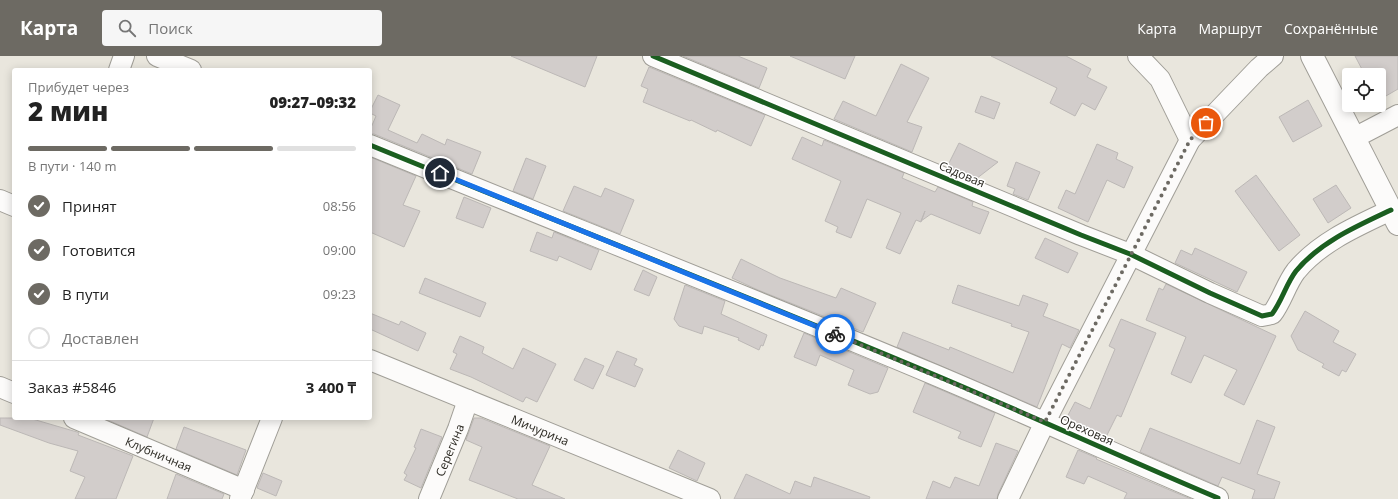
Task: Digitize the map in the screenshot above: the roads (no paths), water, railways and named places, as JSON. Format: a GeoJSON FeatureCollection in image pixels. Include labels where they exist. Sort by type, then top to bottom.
{"type":"FeatureCollection","features":[{"type":"Feature","properties":{"kind":"street"},"geometry":{"type":"LineString","coordinates":[[119,68],[124,56]]}},
{"type":"Feature","properties":{"kind":"street"},"geometry":{"type":"LineString","coordinates":[[157,56],[186,68]]}},
{"type":"Feature","properties":{"kind":"street","name":"Садовая"},"geometry":{"type":"LineString","coordinates":[[653,56],[1081,235],[1130,254],[1210,293],[1262,316],[1272,314],[1278,306],[1295,272],[1314,252],[1351,229],[1394,217]]}},
{"type":"Feature","properties":{"kind":"street"},"geometry":{"type":"LineString","coordinates":[[1138,56],[1160,79],[1190,140]]}},
{"type":"Feature","properties":{"kind":"street"},"geometry":{"type":"LineString","coordinates":[[1008,499],[1045,422],[1130,254],[1190,140],[1259,68],[1273,56]]}},
{"type":"Feature","properties":{"kind":"street"},"geometry":{"type":"LineString","coordinates":[[1312,56],[1394,217]]}},
{"type":"Feature","properties":{"kind":"street"},"geometry":{"type":"LineString","coordinates":[[1354,138],[1398,115]]}},
{"type":"Feature","properties":{"kind":"street","name":"Ореховая"},"geometry":{"type":"LineString","coordinates":[[372,146],[935,375],[1218,498]]}},
{"type":"Feature","properties":{"kind":"street"},"geometry":{"type":"LineString","coordinates":[[0,200],[12,205]]}},
{"type":"Feature","properties":{"kind":"street","name":"Мичурина"},"geometry":{"type":"LineString","coordinates":[[372,361],[710,499]]}},
{"type":"Feature","properties":{"kind":"street"},"geometry":{"type":"LineString","coordinates":[[0,387],[12,392]]}},
{"type":"Feature","properties":{"kind":"street","name":"Серегина"},"geometry":{"type":"LineString","coordinates":[[429,499],[458,429],[468,400]]}},
{"type":"Feature","properties":{"kind":"street","name":"Клубничная"},"geometry":{"type":"LineString","coordinates":[[78,420],[242,495]]}},
{"type":"Feature","properties":{"kind":"street"},"geometry":{"type":"LineString","coordinates":[[242,495],[271,420]]}}]}
